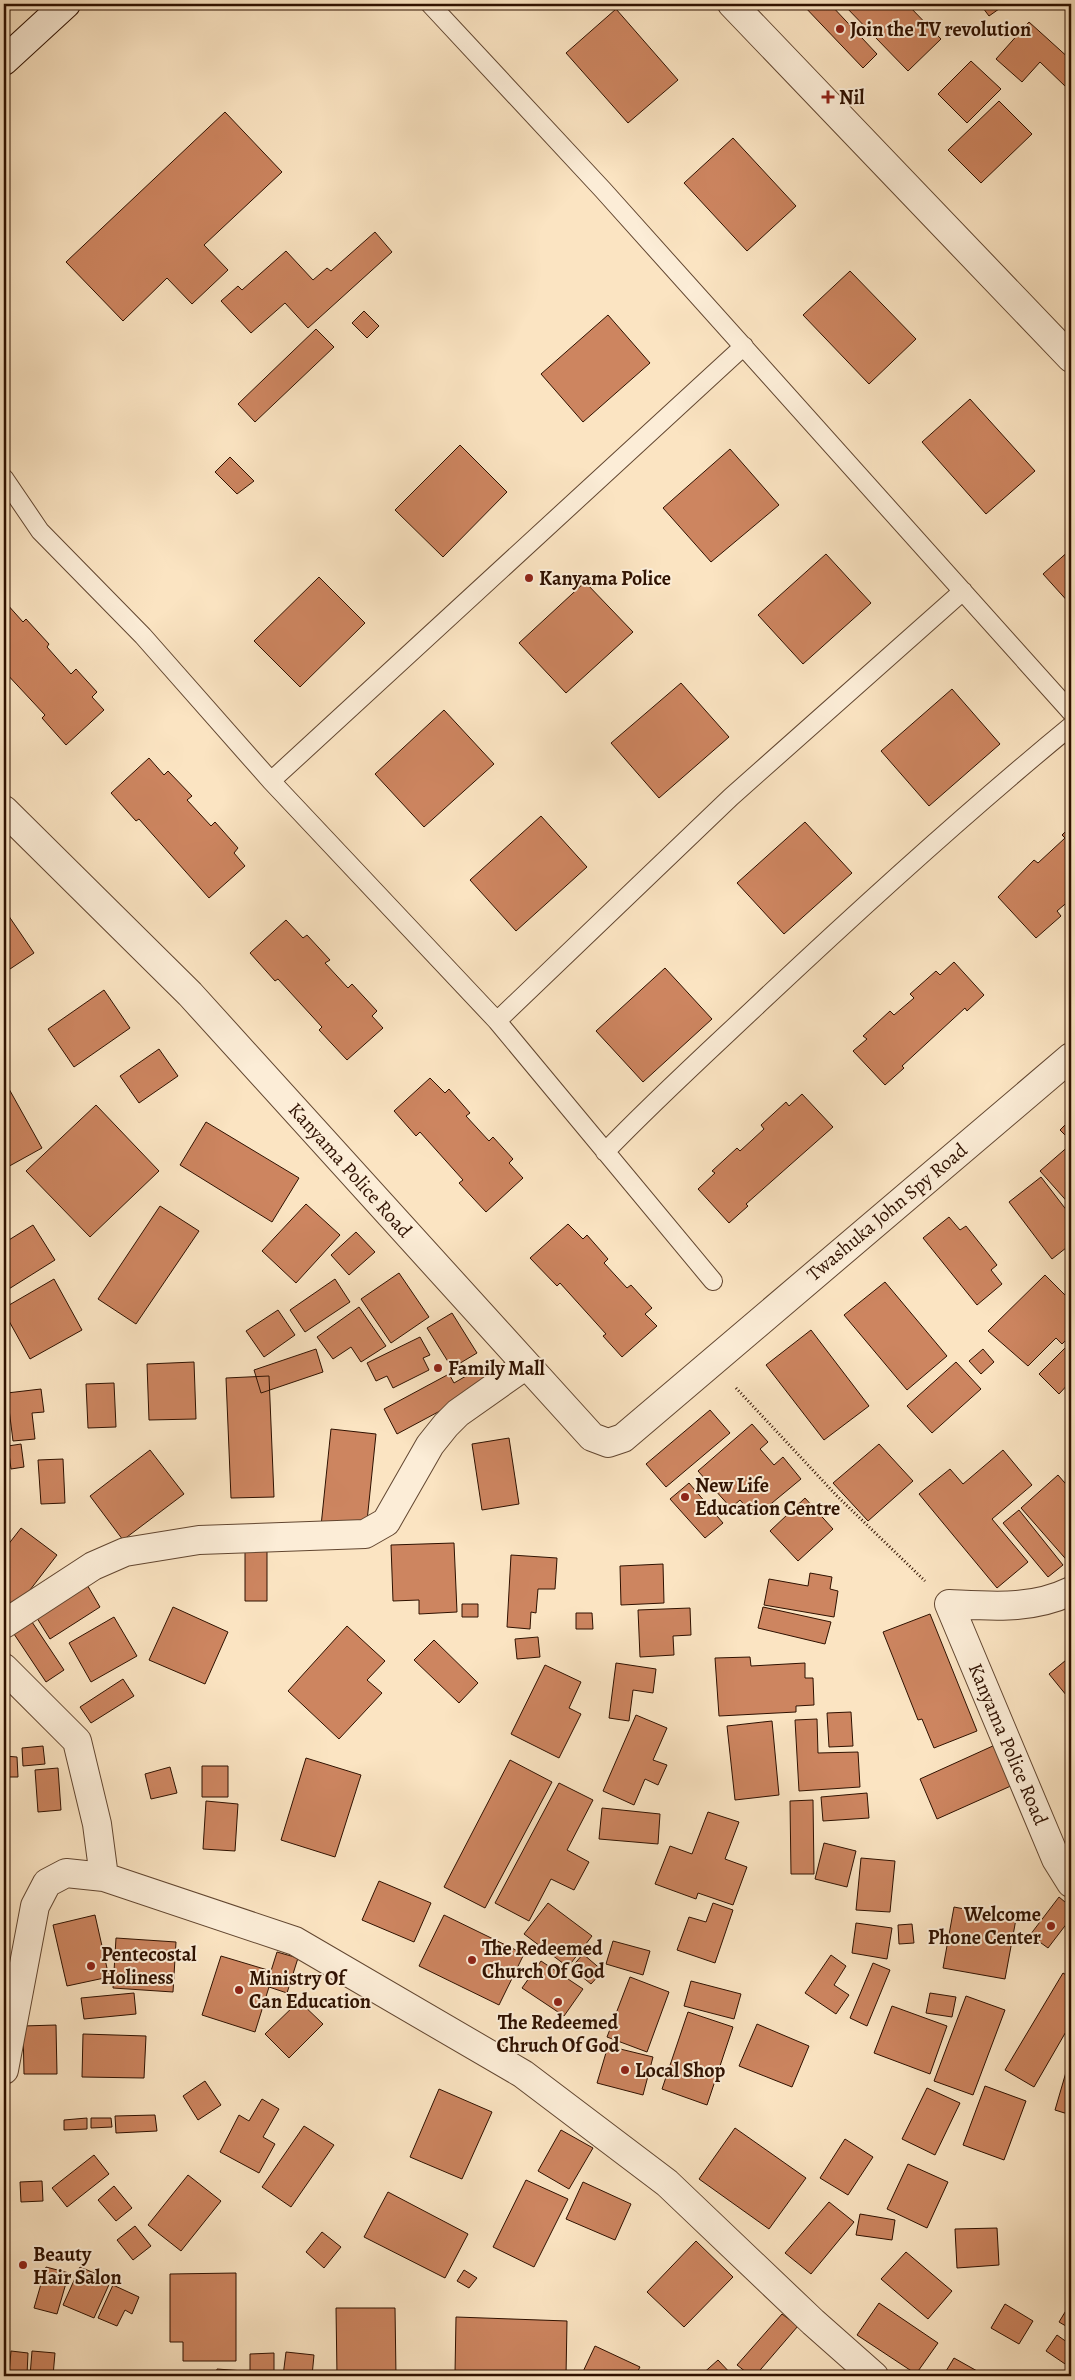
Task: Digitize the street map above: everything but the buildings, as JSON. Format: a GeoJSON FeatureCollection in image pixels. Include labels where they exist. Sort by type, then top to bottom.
{"type":"FeatureCollection","features":[{"type":"Feature","properties":{"kind":"street"},"geometry":{"type":"LineString","coordinates":[[4,61],[66,4]]}},
{"type":"Feature","properties":{"kind":"street"},"geometry":{"type":"LineString","coordinates":[[742,7],[1071,358]]}},
{"type":"Feature","properties":{"kind":"street","name":"Kanyama Police Road"},"geometry":{"type":"LineString","coordinates":[[4,810],[190,994],[592,1437],[608,1444],[623,1438],[703,1368]]}},
{"type":"Feature","properties":{"kind":"street","name":"Twashuka John Spy Road"},"geometry":{"type":"LineString","coordinates":[[703,1368],[1071,1057]]}},
{"type":"Feature","properties":{"kind":"street"},"geometry":{"type":"LineString","coordinates":[[4,1624],[93,1566],[125,1552],[199,1540],[365,1534],[386,1522],[430,1445],[458,1413],[526,1365]]}},
{"type":"Feature","properties":{"kind":"street"},"geometry":{"type":"LineString","coordinates":[[949,1604],[1009,1607],[1052,1600],[1071,1591]]}},
{"type":"Feature","properties":{"kind":"street","name":"Kanyama Police Road"},"geometry":{"type":"LineString","coordinates":[[949,1604],[1056,1859],[1071,1883]]}},
{"type":"Feature","properties":{"kind":"street"},"geometry":{"type":"LineString","coordinates":[[4,1668],[77,1740],[97,1824],[104,1877]]}},
{"type":"Feature","properties":{"kind":"street"},"geometry":{"type":"LineString","coordinates":[[4,2070],[34,1906],[48,1883],[66,1873],[104,1877],[295,1941],[523,2074],[667,2183],[813,2322],[874,2376]]}},
{"type":"Feature","properties":{"kind":"lane"},"geometry":{"type":"LineString","coordinates":[[430,4],[744,346],[1071,712]]}},
{"type":"Feature","properties":{"kind":"lane"},"geometry":{"type":"LineString","coordinates":[[271,781],[744,346]]}},
{"type":"Feature","properties":{"kind":"lane"},"geometry":{"type":"LineString","coordinates":[[4,478],[40,531],[143,636],[271,781],[497,1021],[713,1281]]}},
{"type":"Feature","properties":{"kind":"lane"},"geometry":{"type":"LineString","coordinates":[[497,1021],[731,797],[963,591]]}},
{"type":"Feature","properties":{"kind":"lane"},"geometry":{"type":"LineString","coordinates":[[605,1152],[641,1115],[824,942],[997,787],[1071,726]]}},
{"type":"Feature","properties":{"kind":"path"},"geometry":{"type":"LineString","coordinates":[[703,1368],[740,1391],[836,1495],[949,1604]]}},
{"type":"Feature","properties":{"kind":"place","name":"Join the TV revolution"},"geometry":{"type":"Point","coordinates":[840,29]}},
{"type":"Feature","properties":{"kind":"place","name":"Nil"},"geometry":{"type":"Point","coordinates":[828,97]}},
{"type":"Feature","properties":{"kind":"place","name":"Kanyama Police"},"geometry":{"type":"Point","coordinates":[529,578]}},
{"type":"Feature","properties":{"kind":"place","name":"Family Mall"},"geometry":{"type":"Point","coordinates":[438,1368]}},
{"type":"Feature","properties":{"kind":"place","name":"New Life Education Centre"},"geometry":{"type":"Point","coordinates":[685,1497]}},
{"type":"Feature","properties":{"kind":"place","name":"Welcome Phone Center"},"geometry":{"type":"Point","coordinates":[1051,1926]}},
{"type":"Feature","properties":{"kind":"place","name":"The Redeemed Church Of God"},"geometry":{"type":"Point","coordinates":[472,1960]}},
{"type":"Feature","properties":{"kind":"place","name":"Pentecostal Holiness"},"geometry":{"type":"Point","coordinates":[91,1966]}},
{"type":"Feature","properties":{"kind":"place","name":"Ministry Of Can Education"},"geometry":{"type":"Point","coordinates":[239,1990]}},
{"type":"Feature","properties":{"kind":"place","name":"The Redeemed Chruch Of God"},"geometry":{"type":"Point","coordinates":[558,2002]}},
{"type":"Feature","properties":{"kind":"place","name":"Local Shop"},"geometry":{"type":"Point","coordinates":[625,2070]}},
{"type":"Feature","properties":{"kind":"place","name":"Beauty Hair Salon"},"geometry":{"type":"Point","coordinates":[23,2265]}}]}
